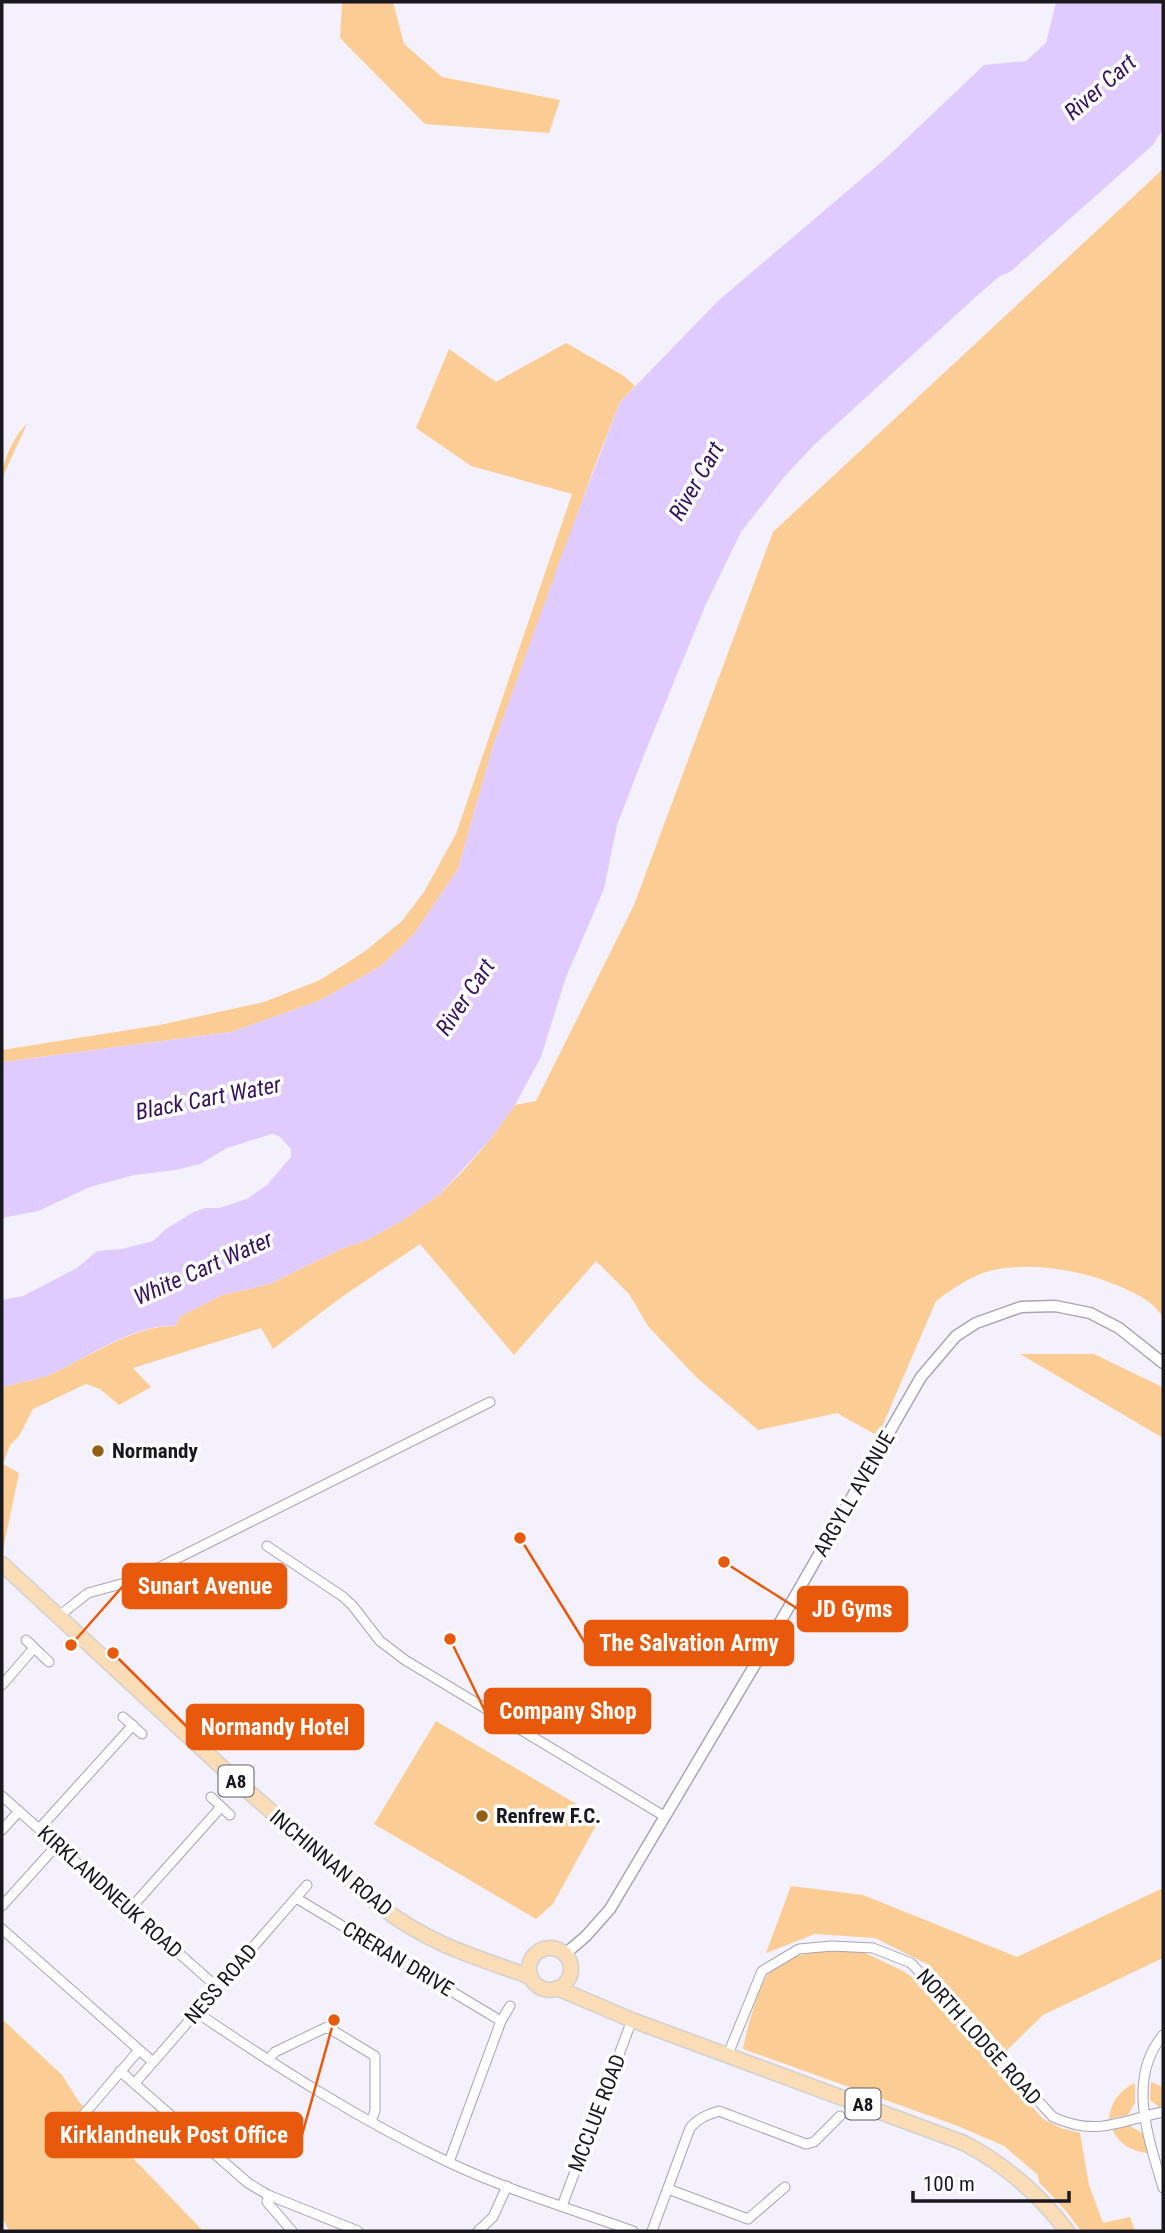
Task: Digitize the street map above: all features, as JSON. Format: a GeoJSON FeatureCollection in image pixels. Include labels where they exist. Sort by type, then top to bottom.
{"type":"FeatureCollection","features":[{"type":"Feature","properties":{"kind":"main road","name":"INCHINNAN ROAD"},"geometry":{"type":"LineString","coordinates":[[2,1564],[240,1784],[381,1907],[430,1939],[462,1954],[531,1978]]}},
{"type":"Feature","properties":{"kind":"main road"},"geometry":{"type":"LineString","coordinates":[[553,1948],[565,1954],[571,1968],[563,1983],[545,1989],[539,1987],[531,1978],[531,1959],[540,1950],[553,1948]]}},
{"type":"Feature","properties":{"kind":"main road","name":"INCHINNAN ROAD"},"geometry":{"type":"LineString","coordinates":[[494,1964],[531,1959]]}},
{"type":"Feature","properties":{"kind":"main road","name":"A8"},"geometry":{"type":"LineString","coordinates":[[563,1983],[580,1996],[632,2020],[964,2143],[993,2159],[1026,2185],[1052,2210],[1067,2231]]}},
{"type":"Feature","properties":{"kind":"street","name":"ARGYLL AVENUE"},"geometry":{"type":"LineString","coordinates":[[565,1954],[586,1936],[610,1909],[775,1631],[921,1377],[956,1336],[976,1323],[1020,1307],[1055,1306],[1090,1313],[1119,1328],[1163,1363]]}},
{"type":"Feature","properties":{"kind":"street"},"geometry":{"type":"LineString","coordinates":[[59,1616],[88,1593],[132,1581],[491,1402]]}},
{"type":"Feature","properties":{"kind":"street"},"geometry":{"type":"LineString","coordinates":[[267,1546],[342,1596],[380,1641],[405,1660],[664,1816]]}},
{"type":"Feature","properties":{"kind":"street"},"geometry":{"type":"LineString","coordinates":[[26,1640],[49,1662]]}},
{"type":"Feature","properties":{"kind":"street"},"geometry":{"type":"LineString","coordinates":[[2,1685],[34,1648]]}},
{"type":"Feature","properties":{"kind":"street"},"geometry":{"type":"LineString","coordinates":[[123,1717],[142,1734]]}},
{"type":"Feature","properties":{"kind":"street"},"geometry":{"type":"LineString","coordinates":[[39,1829],[133,1725]]}},
{"type":"Feature","properties":{"kind":"street","name":"KIRKLANDNEUK ROAD"},"geometry":{"type":"LineString","coordinates":[[2,1796],[218,1988]]}},
{"type":"Feature","properties":{"kind":"street"},"geometry":{"type":"LineString","coordinates":[[211,1797],[230,1815]]}},
{"type":"Feature","properties":{"kind":"street"},"geometry":{"type":"LineString","coordinates":[[130,1909],[221,1807]]}},
{"type":"Feature","properties":{"kind":"street"},"geometry":{"type":"LineString","coordinates":[[2,1830],[19,1811]]}},
{"type":"Feature","properties":{"kind":"street"},"geometry":{"type":"LineString","coordinates":[[2,1906],[57,1844]]}},
{"type":"Feature","properties":{"kind":"street","name":"NESS ROAD"},"geometry":{"type":"LineString","coordinates":[[135,2084],[307,1885]]}},
{"type":"Feature","properties":{"kind":"street","name":"CRERAN DRIVE"},"geometry":{"type":"LineString","coordinates":[[296,1898],[501,2021]]}},
{"type":"Feature","properties":{"kind":"street"},"geometry":{"type":"LineString","coordinates":[[2,1928],[153,2062]]}},
{"type":"Feature","properties":{"kind":"street","name":"NORTH LODGE ROAD"},"geometry":{"type":"LineString","coordinates":[[728,2054],[762,1971],[799,1949],[832,1946],[873,1948],[911,1963],[1053,2117],[1085,2128],[1100,2128],[1163,2112]]}},
{"type":"Feature","properties":{"kind":"street"},"geometry":{"type":"LineString","coordinates":[[450,2162],[501,2021],[510,2006]]}},
{"type":"Feature","properties":{"kind":"street"},"geometry":{"type":"LineString","coordinates":[[196,2012],[268,2060],[371,2121],[450,2162],[507,2186],[633,2231]]}},
{"type":"Feature","properties":{"kind":"street","name":"MCCLUE ROAD"},"geometry":{"type":"LineString","coordinates":[[562,2206],[632,2020]]}},
{"type":"Feature","properties":{"kind":"street"},"geometry":{"type":"LineString","coordinates":[[268,2060],[275,2052],[327,2027],[366,2050],[375,2056],[375,2111],[371,2121]]}},
{"type":"Feature","properties":{"kind":"street"},"geometry":{"type":"LineString","coordinates":[[1163,2035],[1154,2048],[1144,2075],[1142,2090],[1145,2115],[1163,2188]]}},
{"type":"Feature","properties":{"kind":"street"},"geometry":{"type":"LineString","coordinates":[[79,2120],[139,2050]]}},
{"type":"Feature","properties":{"kind":"street"},"geometry":{"type":"LineString","coordinates":[[120,2071],[237,2175],[268,2195],[358,2231]]}},
{"type":"Feature","properties":{"kind":"street"},"geometry":{"type":"LineString","coordinates":[[652,2231],[690,2128],[705,2115],[719,2111],[806,2144],[814,2142],[840,2116]]}},
{"type":"Feature","properties":{"kind":"street"},"geometry":{"type":"LineString","coordinates":[[478,2231],[493,2217],[507,2186]]}},
{"type":"Feature","properties":{"kind":"street"},"geometry":{"type":"LineString","coordinates":[[668,2189],[748,2219],[785,2187]]}},
{"type":"Feature","properties":{"kind":"street"},"geometry":{"type":"LineString","coordinates":[[268,2195],[267,2202],[292,2231]]}},
{"type":"Feature","properties":{"kind":"shaded area"},"geometry":{"type":"Polygon","coordinates":[[[342,2],[393,2],[404,44],[442,77],[560,100],[549,133],[425,124],[340,38],[342,2]]]}},
{"type":"Feature","properties":{"kind":"shaded area"},"geometry":{"type":"Polygon","coordinates":[[[1163,169],[1163,1316],[1143,1298],[1127,1289],[1070,1271],[1011,1267],[985,1272],[936,1301],[878,1436],[837,1413],[758,1430],[696,1377],[648,1326],[629,1294],[596,1261],[514,1355],[420,1244],[343,1296],[273,1349],[261,1328],[133,1368],[151,1387],[119,1405],[100,1389],[86,1384],[33,1409],[19,1436],[10,1445],[3,1464],[19,1473],[3,1550],[2,1388],[49,1375],[127,1336],[175,1326],[181,1316],[222,1295],[270,1284],[341,1249],[367,1240],[402,1221],[439,1195],[490,1140],[515,1105],[536,1101],[634,905],[773,532],[1163,169]]]}},
{"type":"Feature","properties":{"kind":"shaded area"},"geometry":{"type":"Polygon","coordinates":[[[566,343],[624,376],[635,386],[620,402],[597,460],[493,746],[458,869],[414,934],[381,966],[319,1001],[231,1032],[2,1062],[2,1050],[160,1025],[264,1002],[320,980],[364,952],[402,921],[424,892],[456,834],[572,494],[471,466],[416,428],[449,349],[496,382],[566,343]]]}},
{"type":"Feature","properties":{"kind":"shaded area"},"geometry":{"type":"Polygon","coordinates":[[[27,424],[2,478],[10,449],[27,424]]]}},
{"type":"Feature","properties":{"kind":"shaded area"},"geometry":{"type":"Polygon","coordinates":[[[1020,1354],[1094,1354],[1162,1387],[1163,1438],[1020,1354]]]}},
{"type":"Feature","properties":{"kind":"shaded area","name":"Renfrew F.C."},"geometry":{"type":"Polygon","coordinates":[[[436,1721],[600,1818],[553,1904],[536,1919],[374,1824],[436,1721]]]}},
{"type":"Feature","properties":{"kind":"shaded area"},"geometry":{"type":"Polygon","coordinates":[[[791,1886],[863,1895],[1017,1957],[1163,1888],[1163,1958],[1043,2015],[1006,2051],[929,1965],[875,1938],[815,1934],[766,1953],[791,1886]]]}},
{"type":"Feature","properties":{"kind":"shaded area"},"geometry":{"type":"Polygon","coordinates":[[[823,1950],[863,1952],[905,1972],[927,1989],[1043,2119],[1080,2133],[1089,2185],[1103,2223],[1130,2217],[1135,2231],[1081,2231],[1039,2182],[1038,2175],[1004,2146],[958,2126],[743,2049],[766,1976],[789,1959],[823,1950]]]}},
{"type":"Feature","properties":{"kind":"shaded area"},"geometry":{"type":"Polygon","coordinates":[[[2,2019],[62,2075],[79,2102],[203,2231],[9,2231],[2,2217],[2,2019]]]}},
{"type":"Feature","properties":{"kind":"shaded area"},"geometry":{"type":"Polygon","coordinates":[[[1151,2082],[1163,2087],[1163,2106],[1159,2107],[1150,2100],[1151,2082]]]}},
{"type":"Feature","properties":{"kind":"shaded area"},"geometry":{"type":"Polygon","coordinates":[[[1135,2083],[1135,2103],[1128,2115],[1109,2119],[1117,2097],[1135,2083]]]}},
{"type":"Feature","properties":{"kind":"shaded area"},"geometry":{"type":"Polygon","coordinates":[[[1130,2126],[1144,2134],[1147,2153],[1126,2146],[1112,2129],[1130,2126]]]}},
{"type":"Feature","properties":{"kind":"water"},"geometry":{"type":"Polygon","coordinates":[[[1056,2],[1163,2],[1163,129],[1153,145],[1010,272],[1000,276],[980,293],[814,445],[784,477],[741,532],[706,604],[617,825],[604,889],[566,977],[541,1057],[515,1105],[490,1140],[439,1195],[402,1221],[367,1240],[341,1249],[270,1284],[222,1295],[181,1316],[175,1326],[144,1330],[127,1336],[49,1375],[2,1388],[2,1300],[23,1296],[77,1268],[97,1251],[122,1249],[153,1241],[166,1229],[194,1212],[247,1199],[267,1185],[291,1157],[291,1149],[279,1136],[272,1134],[227,1148],[200,1164],[134,1175],[90,1187],[38,1211],[2,1218],[2,1062],[231,1032],[319,1001],[381,966],[414,934],[458,869],[493,746],[620,402],[719,300],[885,159],[984,65],[1026,61],[1046,43],[1056,2]]]}},
{"type":"Feature","properties":{"kind":"place","name":"Normandy"},"geometry":{"type":"Point","coordinates":[98,1451]}},
{"type":"Feature","properties":{"kind":"place","name":"The Salvation Army"},"geometry":{"type":"Point","coordinates":[520,1538]}},
{"type":"Feature","properties":{"kind":"place","name":"JD Gyms"},"geometry":{"type":"Point","coordinates":[724,1562]}},
{"type":"Feature","properties":{"kind":"place","name":"Company Shop"},"geometry":{"type":"Point","coordinates":[450,1639]}},
{"type":"Feature","properties":{"kind":"place","name":"Sunart Avenue"},"geometry":{"type":"Point","coordinates":[71,1645]}},
{"type":"Feature","properties":{"kind":"place","name":"Normandy Hotel"},"geometry":{"type":"Point","coordinates":[113,1653]}},
{"type":"Feature","properties":{"kind":"place","name":"Renfrew F.C."},"geometry":{"type":"Point","coordinates":[482,1816]}},
{"type":"Feature","properties":{"kind":"place","name":"Kirklandneuk Post Office"},"geometry":{"type":"Point","coordinates":[334,2020]}},
{"type":"Feature","properties":{"kind":"water label","name":"River Cart"},"geometry":{"type":"Point","coordinates":[1100,87]}},
{"type":"Feature","properties":{"kind":"water label","name":"River Cart"},"geometry":{"type":"Point","coordinates":[696,481]}},
{"type":"Feature","properties":{"kind":"water label","name":"River Cart"},"geometry":{"type":"Point","coordinates":[465,997]}},
{"type":"Feature","properties":{"kind":"water label","name":"Black Cart Water"},"geometry":{"type":"Point","coordinates":[208,1098]}},
{"type":"Feature","properties":{"kind":"water label","name":"White Cart Water"},"geometry":{"type":"Point","coordinates":[203,1268]}}]}
